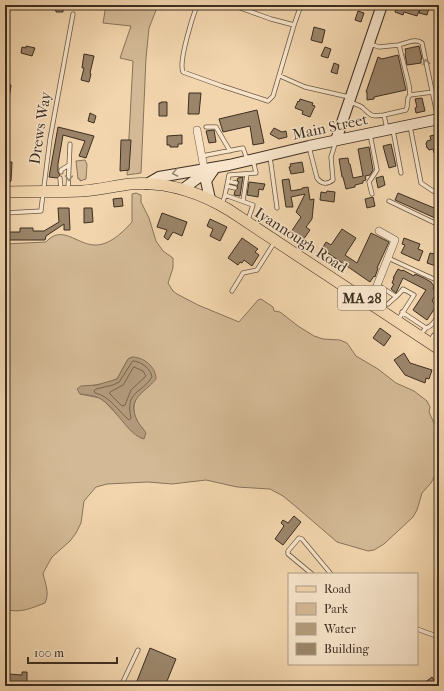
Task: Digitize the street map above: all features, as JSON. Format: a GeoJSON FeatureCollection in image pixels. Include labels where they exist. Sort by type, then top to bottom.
{"type":"FeatureCollection","features":[{"type":"Feature","properties":{"kind":"main road"},"geometry":{"type":"LineString","coordinates":[[336,140],[382,5]]}},
{"type":"Feature","properties":{"kind":"main road","name":"Main Street"},"geometry":{"type":"LineString","coordinates":[[147,184],[159,176],[228,168],[250,160],[410,125],[438,116]]}},
{"type":"Feature","properties":{"kind":"main road"},"geometry":{"type":"LineString","coordinates":[[208,170],[206,180],[210,199]]}},
{"type":"Feature","properties":{"kind":"main road","name":"Main Street"},"geometry":{"type":"LineString","coordinates":[[5,192],[82,191],[131,184],[147,184],[183,189],[208,170]]}},
{"type":"Feature","properties":{"kind":"main road","name":"Iyannough Road"},"geometry":{"type":"LineString","coordinates":[[183,189],[210,199],[368,302],[400,316],[434,340],[439,349]]}},
{"type":"Feature","properties":{"kind":"street"},"geometry":{"type":"LineString","coordinates":[[197,130],[202,156],[208,170]]}},
{"type":"Feature","properties":{"kind":"street"},"geometry":{"type":"LineString","coordinates":[[368,302],[377,285],[395,240],[379,231]]}},
{"type":"Feature","properties":{"kind":"lane"},"geometry":{"type":"LineString","coordinates":[[197,5],[181,65],[183,72],[268,100],[273,96],[280,76],[301,5]]}},
{"type":"Feature","properties":{"kind":"lane"},"geometry":{"type":"LineString","coordinates":[[232,5],[239,6],[271,19],[294,25]]}},
{"type":"Feature","properties":{"kind":"lane","name":"Drews Way"},"geometry":{"type":"LineString","coordinates":[[5,213],[41,211],[50,139],[73,14]]}},
{"type":"Feature","properties":{"kind":"lane"},"geometry":{"type":"LineString","coordinates":[[439,34],[437,35],[439,46]]}},
{"type":"Feature","properties":{"kind":"lane"},"geometry":{"type":"LineString","coordinates":[[368,44],[379,47],[399,45],[415,41],[420,41],[422,43],[438,116]]}},
{"type":"Feature","properties":{"kind":"lane"},"geometry":{"type":"LineString","coordinates":[[280,76],[305,87],[349,99],[362,107],[370,115],[384,115],[406,110],[410,95],[409,85],[399,45]]}},
{"type":"Feature","properties":{"kind":"lane"},"geometry":{"type":"LineString","coordinates":[[410,95],[433,92]]}},
{"type":"Feature","properties":{"kind":"lane"},"geometry":{"type":"LineString","coordinates":[[384,115],[390,129],[401,172]]}},
{"type":"Feature","properties":{"kind":"lane"},"geometry":{"type":"LineString","coordinates":[[410,125],[421,183],[433,191]]}},
{"type":"Feature","properties":{"kind":"lane"},"geometry":{"type":"LineString","coordinates":[[206,127],[216,127],[230,151]]}},
{"type":"Feature","properties":{"kind":"lane"},"geometry":{"type":"LineString","coordinates":[[370,133],[377,170],[369,182],[372,194]]}},
{"type":"Feature","properties":{"kind":"lane"},"geometry":{"type":"LineString","coordinates":[[309,146],[317,178],[323,184],[333,180],[331,157],[336,140]]}},
{"type":"Feature","properties":{"kind":"lane"},"geometry":{"type":"LineString","coordinates":[[65,191],[69,165],[70,144]]}},
{"type":"Feature","properties":{"kind":"lane"},"geometry":{"type":"LineString","coordinates":[[202,156],[243,148],[256,173],[247,174],[228,168],[228,181],[221,206]]}},
{"type":"Feature","properties":{"kind":"lane"},"geometry":{"type":"LineString","coordinates":[[270,156],[277,208]]}},
{"type":"Feature","properties":{"kind":"lane"},"geometry":{"type":"LineString","coordinates":[[61,172],[61,170],[69,165]]}},
{"type":"Feature","properties":{"kind":"lane"},"geometry":{"type":"LineString","coordinates":[[243,201],[243,190],[247,174]]}},
{"type":"Feature","properties":{"kind":"lane"},"geometry":{"type":"LineString","coordinates":[[60,178],[65,191]]}},
{"type":"Feature","properties":{"kind":"lane"},"geometry":{"type":"LineString","coordinates":[[228,181],[236,183]]}},
{"type":"Feature","properties":{"kind":"lane"},"geometry":{"type":"LineString","coordinates":[[227,186],[236,188]]}},
{"type":"Feature","properties":{"kind":"lane"},"geometry":{"type":"LineString","coordinates":[[225,195],[253,205],[247,222]]}},
{"type":"Feature","properties":{"kind":"lane"},"geometry":{"type":"LineString","coordinates":[[389,200],[439,225]]}},
{"type":"Feature","properties":{"kind":"lane"},"geometry":{"type":"LineString","coordinates":[[232,292],[243,273],[257,270],[275,241]]}},
{"type":"Feature","properties":{"kind":"lane"},"geometry":{"type":"LineString","coordinates":[[388,258],[434,279]]}},
{"type":"Feature","properties":{"kind":"lane"},"geometry":{"type":"LineString","coordinates":[[377,285],[395,296]]}},
{"type":"Feature","properties":{"kind":"lane"},"geometry":{"type":"LineString","coordinates":[[388,304],[395,296],[400,294],[403,289],[414,295],[400,316]]}},
{"type":"Feature","properties":{"kind":"lane"},"geometry":{"type":"LineString","coordinates":[[423,332],[433,324],[439,313]]}},
{"type":"Feature","properties":{"kind":"lane"},"geometry":{"type":"LineString","coordinates":[[311,573],[288,554],[288,551],[300,538],[330,573]]}},
{"type":"Feature","properties":{"kind":"lane"},"geometry":{"type":"LineString","coordinates":[[418,629],[439,638]]}},
{"type":"Feature","properties":{"kind":"lane"},"geometry":{"type":"LineString","coordinates":[[121,686],[138,650]]}},
{"type":"Feature","properties":{"kind":"green space"},"geometry":{"type":"Polygon","coordinates":[[[106,5],[158,5],[149,28],[146,58],[141,173],[127,175],[133,61],[120,58],[131,26],[103,23],[106,5]]]}},
{"type":"Feature","properties":{"kind":"green space"},"geometry":{"type":"Polygon","coordinates":[[[85,160],[87,164],[86,179],[80,181],[80,179],[78,179],[76,161],[85,160]]]}},
{"type":"Feature","properties":{"kind":"green space"},"geometry":{"type":"Polygon","coordinates":[[[136,193],[141,195],[141,202],[149,218],[156,241],[163,251],[173,258],[173,268],[168,283],[173,291],[198,305],[239,322],[258,300],[261,299],[273,307],[274,311],[280,312],[314,336],[323,339],[340,340],[347,343],[356,356],[378,369],[396,383],[414,391],[427,401],[430,407],[429,412],[439,434],[439,468],[431,483],[422,493],[417,510],[413,517],[384,544],[374,550],[368,551],[337,542],[283,496],[270,489],[237,487],[206,480],[172,484],[148,482],[107,484],[96,487],[84,501],[81,523],[76,533],[70,541],[52,557],[43,573],[47,588],[45,603],[20,611],[5,609],[5,244],[46,242],[52,237],[63,235],[87,244],[100,245],[110,241],[120,234],[132,222],[132,194],[136,193]],[[132,357],[128,359],[117,379],[90,386],[80,394],[100,398],[129,427],[144,430],[137,421],[134,411],[135,401],[142,392],[132,357]]]}},
{"type":"Feature","properties":{"kind":"water"},"geometry":{"type":"Polygon","coordinates":[[[132,357],[145,361],[152,367],[156,379],[138,396],[134,406],[134,412],[137,420],[146,433],[144,439],[138,437],[127,427],[112,408],[101,399],[80,394],[77,389],[81,386],[97,385],[117,379],[128,359],[132,357]]]}},
{"type":"Feature","properties":{"kind":"building"},"geometry":{"type":"Polygon","coordinates":[[[55,5],[63,5],[63,12],[56,12],[55,5]]]}},
{"type":"Feature","properties":{"kind":"building"},"geometry":{"type":"Polygon","coordinates":[[[397,5],[407,5],[420,9],[417,16],[404,12],[403,15],[395,12],[397,5]]]}},
{"type":"Feature","properties":{"kind":"building"},"geometry":{"type":"Polygon","coordinates":[[[421,5],[430,5],[427,15],[419,13],[421,5]]]}},
{"type":"Feature","properties":{"kind":"building"},"geometry":{"type":"Polygon","coordinates":[[[358,11],[364,13],[361,22],[355,20],[358,11]]]}},
{"type":"Feature","properties":{"kind":"building"},"geometry":{"type":"Polygon","coordinates":[[[314,27],[325,30],[322,43],[311,40],[314,27]]]}},
{"type":"Feature","properties":{"kind":"building"},"geometry":{"type":"Polygon","coordinates":[[[26,46],[35,48],[32,56],[21,53],[22,47],[26,48],[26,46]]]}},
{"type":"Feature","properties":{"kind":"building"},"geometry":{"type":"Polygon","coordinates":[[[419,46],[422,59],[421,63],[407,65],[405,49],[419,46]]]}},
{"type":"Feature","properties":{"kind":"building"},"geometry":{"type":"Polygon","coordinates":[[[325,47],[331,49],[328,58],[321,56],[325,47]]]}},
{"type":"Feature","properties":{"kind":"building"},"geometry":{"type":"Polygon","coordinates":[[[84,54],[94,56],[89,82],[81,80],[84,68],[82,68],[84,54]]]}},
{"type":"Feature","properties":{"kind":"building"},"geometry":{"type":"Polygon","coordinates":[[[398,55],[406,90],[367,100],[366,92],[378,57],[382,59],[398,55]]]}},
{"type":"Feature","properties":{"kind":"building"},"geometry":{"type":"Polygon","coordinates":[[[334,63],[339,65],[337,74],[331,72],[334,63]]]}},
{"type":"Feature","properties":{"kind":"building"},"geometry":{"type":"Polygon","coordinates":[[[5,84],[11,85],[8,107],[5,107],[5,84]]]}},
{"type":"Feature","properties":{"kind":"building"},"geometry":{"type":"Polygon","coordinates":[[[189,93],[201,93],[199,114],[188,114],[189,93]]]}},
{"type":"Feature","properties":{"kind":"building"},"geometry":{"type":"Polygon","coordinates":[[[422,98],[425,111],[416,113],[415,108],[417,107],[415,99],[422,98]]]}},
{"type":"Feature","properties":{"kind":"building"},"geometry":{"type":"Polygon","coordinates":[[[300,99],[313,103],[312,105],[315,106],[310,117],[302,114],[303,111],[295,108],[300,99]]]}},
{"type":"Feature","properties":{"kind":"building"},"geometry":{"type":"Polygon","coordinates":[[[167,102],[167,116],[159,116],[159,103],[167,102]]]}},
{"type":"Feature","properties":{"kind":"building"},"geometry":{"type":"Polygon","coordinates":[[[257,110],[264,143],[253,145],[250,126],[223,132],[219,119],[257,110]]]}},
{"type":"Feature","properties":{"kind":"building"},"geometry":{"type":"Polygon","coordinates":[[[90,113],[96,116],[94,123],[88,121],[90,113]]]}},
{"type":"Feature","properties":{"kind":"building"},"geometry":{"type":"Polygon","coordinates":[[[58,127],[94,136],[86,158],[79,156],[85,141],[63,135],[58,164],[58,172],[60,175],[57,178],[49,177],[58,127]]]}},
{"type":"Feature","properties":{"kind":"building"},"geometry":{"type":"Polygon","coordinates":[[[274,128],[282,132],[286,131],[287,137],[279,139],[270,134],[274,128]]]}},
{"type":"Feature","properties":{"kind":"building"},"geometry":{"type":"Polygon","coordinates":[[[214,130],[216,142],[209,143],[206,131],[214,130]]]}},
{"type":"Feature","properties":{"kind":"building"},"geometry":{"type":"Polygon","coordinates":[[[439,134],[439,152],[434,153],[433,149],[429,150],[427,148],[426,143],[427,141],[431,140],[430,136],[439,134]]]}},
{"type":"Feature","properties":{"kind":"building"},"geometry":{"type":"Polygon","coordinates":[[[182,135],[182,144],[178,144],[178,147],[170,147],[170,145],[167,145],[167,136],[182,135]]]}},
{"type":"Feature","properties":{"kind":"building"},"geometry":{"type":"Polygon","coordinates":[[[121,140],[131,140],[129,170],[120,171],[121,140]]]}},
{"type":"Feature","properties":{"kind":"building"},"geometry":{"type":"Polygon","coordinates":[[[391,144],[396,166],[389,168],[383,146],[391,144]]]}},
{"type":"Feature","properties":{"kind":"building"},"geometry":{"type":"Polygon","coordinates":[[[369,147],[373,170],[370,175],[365,176],[366,180],[363,181],[363,183],[346,189],[339,159],[348,158],[353,178],[363,176],[358,149],[369,147]]]}},
{"type":"Feature","properties":{"kind":"building"},"geometry":{"type":"Polygon","coordinates":[[[5,162],[12,162],[11,181],[9,183],[5,183],[5,162]]]}},
{"type":"Feature","properties":{"kind":"building"},"geometry":{"type":"Polygon","coordinates":[[[302,162],[304,172],[291,174],[289,167],[291,166],[290,164],[302,162]]]}},
{"type":"Feature","properties":{"kind":"building"},"geometry":{"type":"Polygon","coordinates":[[[383,176],[385,185],[378,188],[376,178],[383,176]]]}},
{"type":"Feature","properties":{"kind":"building"},"geometry":{"type":"Polygon","coordinates":[[[243,177],[240,196],[234,195],[238,188],[238,178],[243,177]]]}},
{"type":"Feature","properties":{"kind":"building"},"geometry":{"type":"Polygon","coordinates":[[[289,179],[291,191],[308,187],[310,200],[314,199],[312,219],[306,227],[310,230],[303,240],[291,232],[301,217],[296,212],[305,194],[291,197],[293,207],[286,207],[282,180],[289,179]]]}},
{"type":"Feature","properties":{"kind":"building"},"geometry":{"type":"Polygon","coordinates":[[[249,182],[265,184],[263,190],[259,189],[258,197],[247,195],[249,182]]]}},
{"type":"Feature","properties":{"kind":"building"},"geometry":{"type":"Polygon","coordinates":[[[327,191],[335,192],[334,202],[320,200],[321,192],[326,193],[327,191]]]}},
{"type":"Feature","properties":{"kind":"building"},"geometry":{"type":"Polygon","coordinates":[[[398,193],[439,210],[435,218],[395,200],[398,193]]]}},
{"type":"Feature","properties":{"kind":"building"},"geometry":{"type":"Polygon","coordinates":[[[373,197],[375,206],[367,208],[365,199],[373,197]]]}},
{"type":"Feature","properties":{"kind":"building"},"geometry":{"type":"Polygon","coordinates":[[[122,198],[123,206],[114,207],[113,199],[122,198]]]}},
{"type":"Feature","properties":{"kind":"building"},"geometry":{"type":"Polygon","coordinates":[[[58,208],[69,208],[70,230],[64,230],[64,224],[46,236],[45,240],[9,240],[9,232],[20,232],[20,228],[33,228],[33,231],[44,231],[59,222],[58,208]]]}},
{"type":"Feature","properties":{"kind":"building"},"geometry":{"type":"Polygon","coordinates":[[[84,208],[92,208],[93,222],[84,223],[84,208]]]}},
{"type":"Feature","properties":{"kind":"building"},"geometry":{"type":"Polygon","coordinates":[[[162,213],[187,222],[182,236],[173,232],[168,240],[164,237],[167,230],[157,227],[162,213]]]}},
{"type":"Feature","properties":{"kind":"building"},"geometry":{"type":"Polygon","coordinates":[[[210,219],[227,227],[220,241],[210,236],[213,229],[207,226],[210,219]]]}},
{"type":"Feature","properties":{"kind":"building"},"geometry":{"type":"Polygon","coordinates":[[[342,229],[356,238],[345,255],[357,263],[371,233],[389,242],[377,268],[375,277],[374,276],[370,282],[322,249],[326,242],[331,245],[342,229]]]}},
{"type":"Feature","properties":{"kind":"building"},"geometry":{"type":"Polygon","coordinates":[[[242,238],[258,249],[255,252],[259,255],[252,266],[244,260],[238,265],[228,258],[242,238]]]}},
{"type":"Feature","properties":{"kind":"building"},"geometry":{"type":"Polygon","coordinates":[[[404,238],[420,244],[418,249],[423,251],[419,261],[401,253],[405,245],[402,244],[404,238]]]}},
{"type":"Feature","properties":{"kind":"building"},"geometry":{"type":"Polygon","coordinates":[[[430,253],[439,255],[439,267],[427,263],[430,253]]]}},
{"type":"Feature","properties":{"kind":"building"},"geometry":{"type":"Polygon","coordinates":[[[398,269],[414,276],[415,274],[424,278],[431,282],[434,286],[434,293],[436,294],[432,301],[437,305],[427,320],[413,310],[426,290],[403,278],[396,293],[391,289],[394,284],[392,283],[393,278],[398,269]]]}},
{"type":"Feature","properties":{"kind":"building"},"geometry":{"type":"Polygon","coordinates":[[[380,328],[391,336],[384,346],[373,338],[380,328]]]}},
{"type":"Feature","properties":{"kind":"building"},"geometry":{"type":"Polygon","coordinates":[[[404,353],[410,363],[432,370],[429,379],[426,378],[425,383],[405,375],[394,360],[404,353]]]}},
{"type":"Feature","properties":{"kind":"building"},"geometry":{"type":"Polygon","coordinates":[[[294,516],[301,522],[283,545],[275,539],[284,526],[281,523],[283,520],[288,523],[294,516]]]}},
{"type":"Feature","properties":{"kind":"building"},"geometry":{"type":"Polygon","coordinates":[[[150,648],[176,659],[165,686],[135,686],[150,648]]]}},
{"type":"Feature","properties":{"kind":"building"},"geometry":{"type":"Polygon","coordinates":[[[22,672],[27,672],[27,682],[7,682],[8,674],[22,675],[22,672]]]}},
{"type":"Feature","properties":{"kind":"building"},"geometry":{"type":"Polygon","coordinates":[[[432,677],[438,686],[420,686],[432,677]]]}}]}
